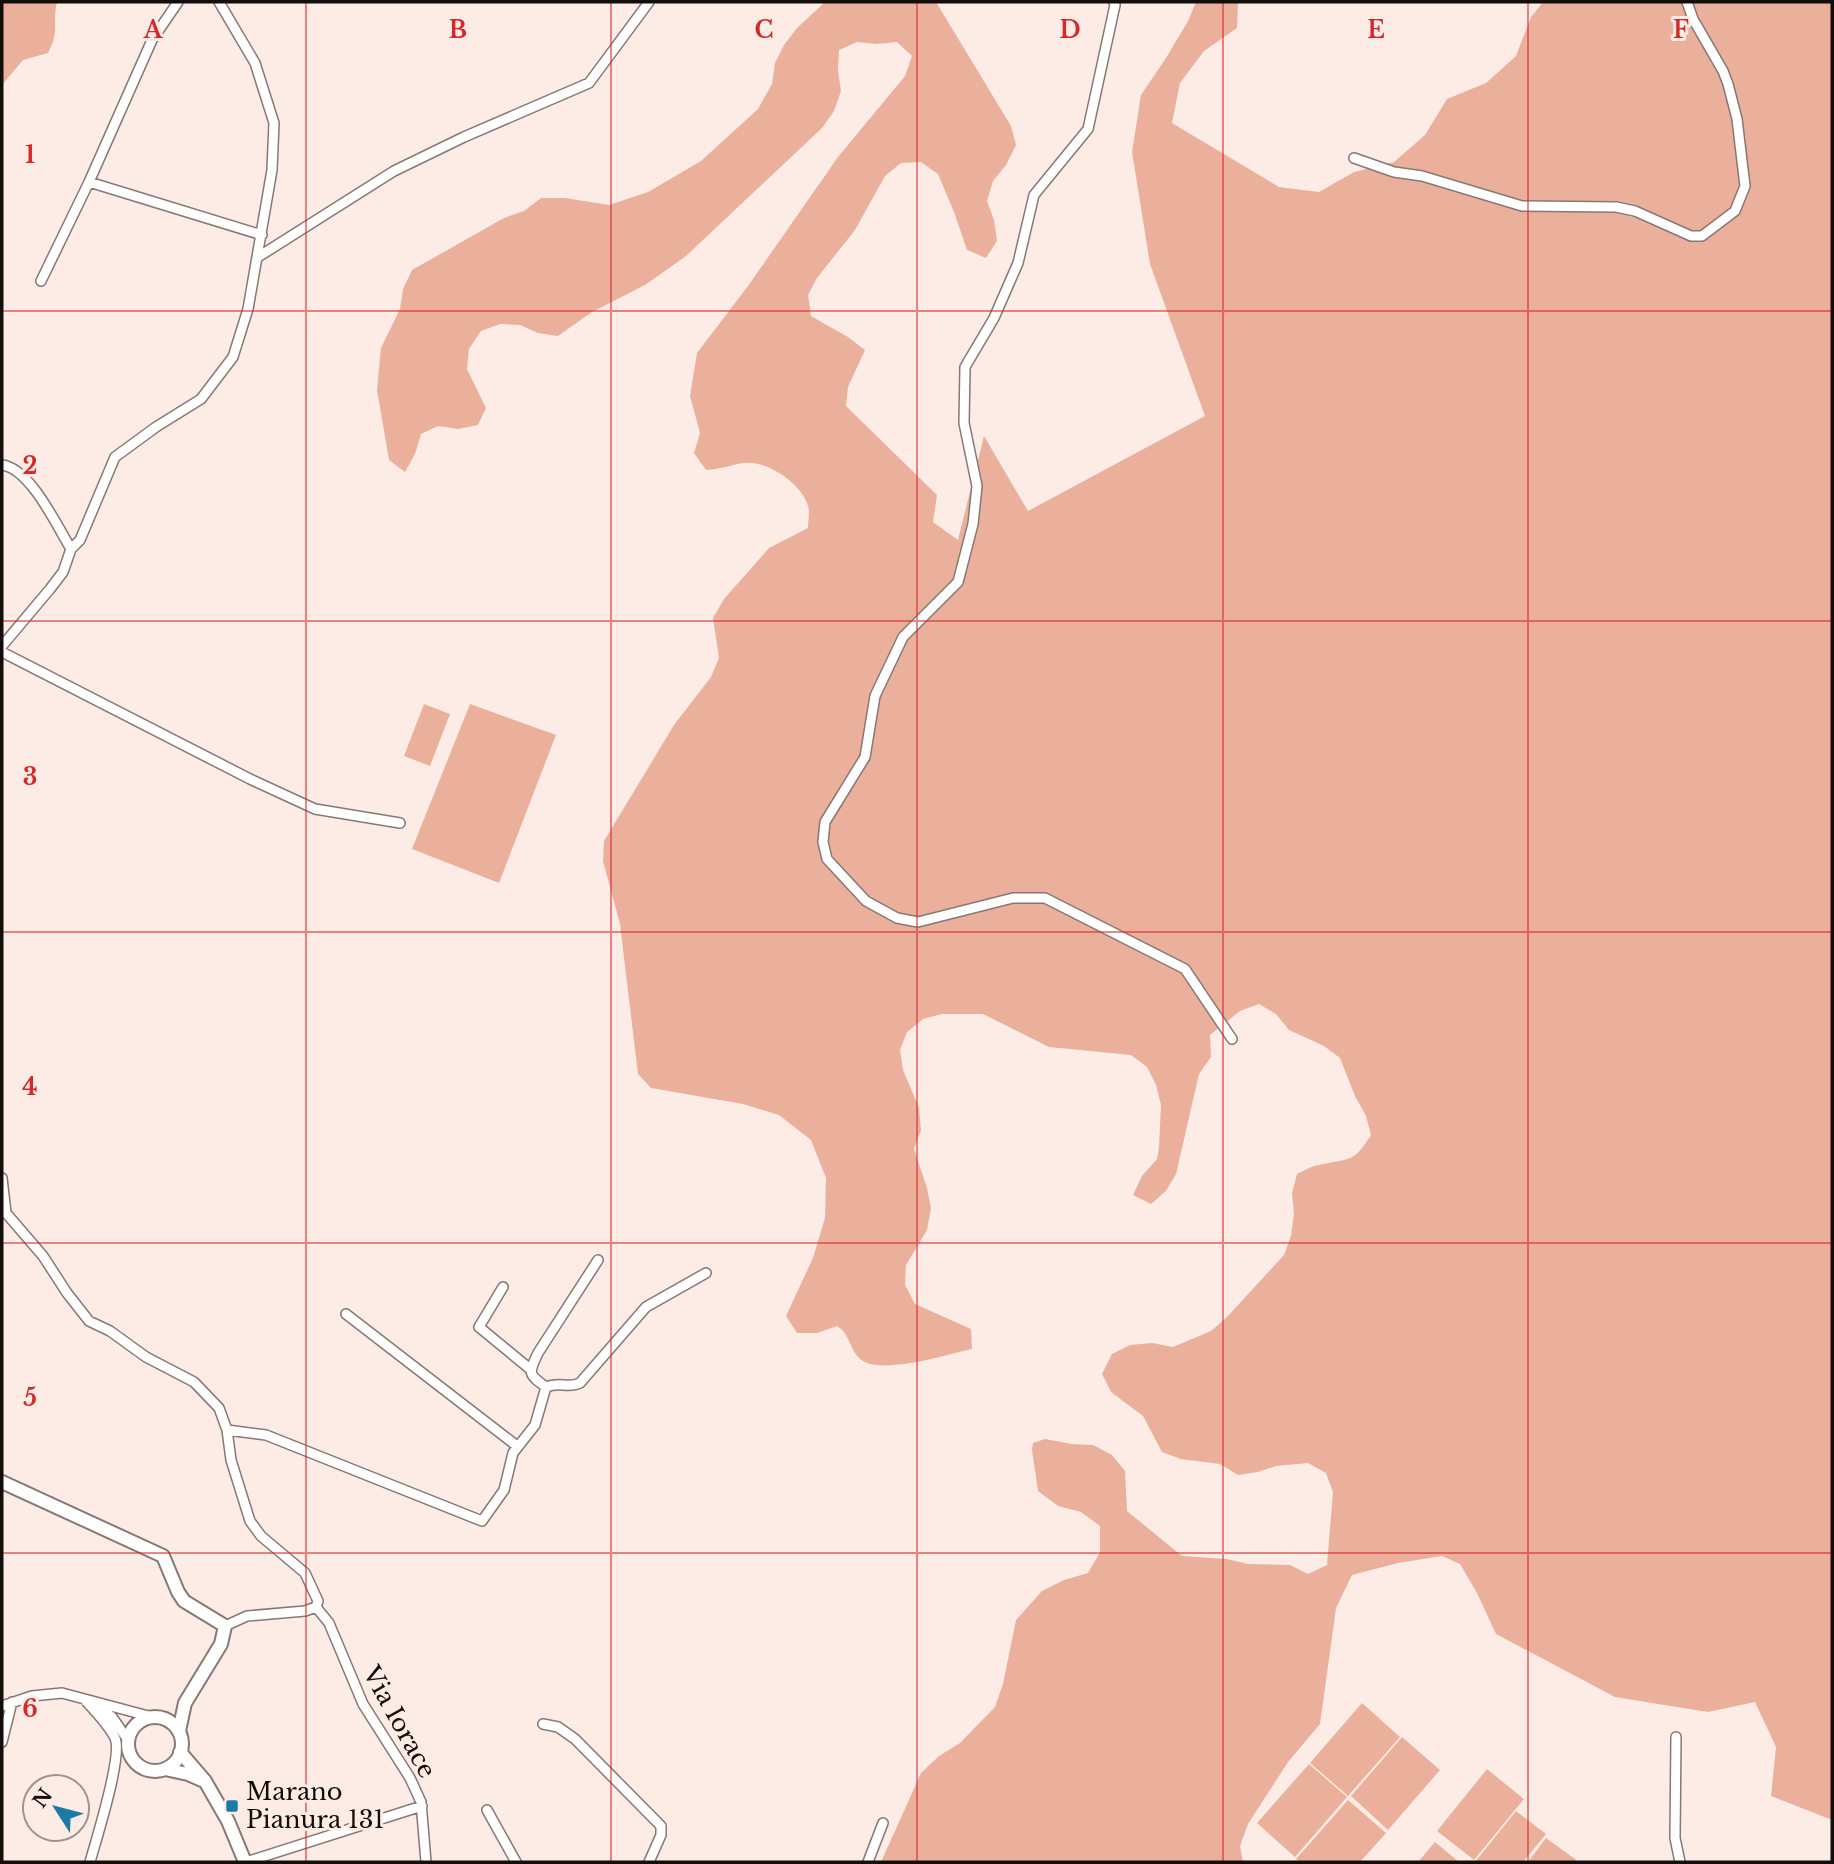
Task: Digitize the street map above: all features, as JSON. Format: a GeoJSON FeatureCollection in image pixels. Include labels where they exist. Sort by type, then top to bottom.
{"type":"FeatureCollection","features":[{"type":"Feature","properties":{"kind":"street"},"geometry":{"type":"LineString","coordinates":[[41,281],[89,182],[152,40],[178,2]]}},
{"type":"Feature","properties":{"kind":"street"},"geometry":{"type":"LineString","coordinates":[[2,646],[63,572],[71,549],[80,540],[115,457],[201,399],[233,357],[248,309],[262,235],[272,170],[274,123],[255,63],[219,2]]}},
{"type":"Feature","properties":{"kind":"street"},"geometry":{"type":"LineString","coordinates":[[258,257],[394,171],[464,137],[589,83],[649,2]]}},
{"type":"Feature","properties":{"kind":"street"},"geometry":{"type":"LineString","coordinates":[[1114,2],[1088,129],[1034,195],[1018,263],[994,318],[965,367],[964,423],[976,486],[973,524],[958,582],[903,637],[875,696],[865,757],[825,822],[823,842],[827,859],[866,901],[897,918],[918,922],[1013,898],[1045,898],[1185,969],[1232,1039]]}},
{"type":"Feature","properties":{"kind":"street"},"geometry":{"type":"LineString","coordinates":[[1354,158],[1394,172],[1422,176],[1522,205],[1595,206],[1635,211],[1691,236],[1702,236],[1735,211],[1745,186],[1737,119],[1728,84],[1693,19],[1687,2]]}},
{"type":"Feature","properties":{"kind":"street"},"geometry":{"type":"LineString","coordinates":[[89,182],[262,235]]}},
{"type":"Feature","properties":{"kind":"street"},"geometry":{"type":"LineString","coordinates":[[2,466],[18,471],[32,486],[71,549]]}},
{"type":"Feature","properties":{"kind":"street"},"geometry":{"type":"LineString","coordinates":[[2,652],[250,779],[315,809],[400,823]]}},
{"type":"Feature","properties":{"kind":"street","name":"Via Iorace"},"geometry":{"type":"LineString","coordinates":[[2,1178],[6,1213],[43,1256],[89,1321],[110,1331],[146,1357],[194,1382],[219,1408],[227,1430],[231,1460],[250,1521],[261,1536],[305,1573],[318,1601],[316,1607],[329,1623],[363,1704],[410,1778],[422,1806],[426,1862]]}},
{"type":"Feature","properties":{"kind":"street"},"geometry":{"type":"LineString","coordinates":[[530,1369],[598,1260]]}},
{"type":"Feature","properties":{"kind":"street"},"geometry":{"type":"LineString","coordinates":[[227,1430],[266,1434],[482,1521],[504,1490],[509,1462],[517,1446],[535,1425],[546,1387],[555,1383],[574,1386],[580,1383],[646,1307],[706,1273]]}},
{"type":"Feature","properties":{"kind":"street"},"geometry":{"type":"LineString","coordinates":[[503,1287],[479,1327],[530,1369],[532,1376],[546,1387]]}},
{"type":"Feature","properties":{"kind":"street"},"geometry":{"type":"LineString","coordinates":[[346,1314],[517,1446]]}},
{"type":"Feature","properties":{"kind":"street"},"geometry":{"type":"LineString","coordinates":[[2,1482],[163,1556],[184,1601],[225,1626]]}},
{"type":"Feature","properties":{"kind":"street"},"geometry":{"type":"LineString","coordinates":[[225,1626],[247,1616],[305,1611],[316,1607]]}},
{"type":"Feature","properties":{"kind":"street"},"geometry":{"type":"LineString","coordinates":[[165,1769],[174,1763],[180,1752],[179,1731],[185,1703],[221,1644],[225,1626]]}},
{"type":"Feature","properties":{"kind":"street"},"geometry":{"type":"LineString","coordinates":[[2,1706],[32,1696],[62,1693],[169,1721],[179,1731]]}},
{"type":"Feature","properties":{"kind":"street"},"geometry":{"type":"LineString","coordinates":[[88,1701],[112,1717],[128,1740],[130,1756],[141,1767],[153,1771],[165,1769],[188,1774],[205,1781]]}},
{"type":"Feature","properties":{"kind":"street"},"geometry":{"type":"LineString","coordinates":[[88,1701],[117,1741],[107,1800],[90,1862]]}},
{"type":"Feature","properties":{"kind":"street"},"geometry":{"type":"LineString","coordinates":[[2,1742],[12,1702]]}},
{"type":"Feature","properties":{"kind":"street"},"geometry":{"type":"LineString","coordinates":[[128,1740],[135,1725],[185,1703]]}},
{"type":"Feature","properties":{"kind":"street"},"geometry":{"type":"LineString","coordinates":[[543,1724],[558,1727],[575,1739],[661,1826],[661,1835],[649,1862]]}},
{"type":"Feature","properties":{"kind":"street"},"geometry":{"type":"LineString","coordinates":[[1676,1737],[1675,1838],[1680,1862]]}},
{"type":"Feature","properties":{"kind":"street"},"geometry":{"type":"LineString","coordinates":[[180,1752],[205,1781],[228,1821],[245,1862],[422,1806]]}},
{"type":"Feature","properties":{"kind":"street"},"geometry":{"type":"LineString","coordinates":[[487,1810],[516,1862]]}},
{"type":"Feature","properties":{"kind":"street"},"geometry":{"type":"LineString","coordinates":[[868,1862],[883,1823]]}},
{"type":"Feature","properties":{"kind":"shaded area"},"geometry":{"type":"Polygon","coordinates":[[[2,2],[57,2],[54,39],[48,53],[23,60],[2,85],[2,2]]]}},
{"type":"Feature","properties":{"kind":"shaded area"},"geometry":{"type":"Polygon","coordinates":[[[825,2],[936,2],[1011,126],[1016,145],[1006,165],[993,181],[987,201],[994,220],[997,241],[986,258],[967,250],[938,174],[921,162],[901,163],[885,176],[855,230],[817,278],[808,295],[811,316],[865,350],[848,387],[846,406],[937,495],[933,522],[958,540],[984,436],[1028,511],[1205,416],[1150,264],[1132,152],[1141,95],[1188,21],[1196,2],[1238,2],[1237,28],[1204,51],[1180,83],[1172,123],[1279,187],[1319,192],[1354,172],[1394,162],[1425,135],[1447,99],[1486,83],[1516,56],[1531,17],[1543,2],[1832,2],[1832,1820],[1771,1796],[1776,1747],[1755,1702],[1708,1712],[1615,1697],[1496,1634],[1460,1564],[1442,1556],[1398,1563],[1352,1575],[1336,1608],[1320,1724],[1288,1762],[1248,1824],[1240,1846],[1243,1862],[881,1862],[921,1773],[939,1756],[960,1743],[995,1707],[1003,1684],[1016,1620],[1042,1591],[1064,1580],[1088,1573],[1100,1552],[1100,1526],[1081,1512],[1058,1506],[1038,1491],[1033,1443],[1045,1439],[1093,1445],[1112,1455],[1125,1471],[1127,1511],[1182,1556],[1227,1559],[1248,1564],[1290,1565],[1308,1574],[1327,1565],[1333,1492],[1326,1473],[1308,1463],[1276,1466],[1238,1475],[1220,1464],[1181,1459],[1162,1452],[1143,1416],[1111,1392],[1102,1374],[1112,1354],[1130,1345],[1152,1343],[1173,1347],[1211,1331],[1227,1317],[1284,1255],[1291,1236],[1294,1214],[1292,1193],[1297,1174],[1313,1166],[1350,1158],[1360,1151],[1371,1135],[1366,1116],[1340,1058],[1324,1046],[1289,1030],[1276,1014],[1259,1004],[1240,1011],[1210,1035],[1211,1057],[1199,1074],[1176,1174],[1166,1191],[1151,1204],[1133,1195],[1142,1176],[1157,1159],[1159,1147],[1161,1105],[1156,1085],[1147,1067],[1131,1055],[1049,1047],[983,1014],[942,1014],[923,1019],[907,1032],[900,1050],[903,1070],[919,1108],[921,1130],[914,1149],[931,1208],[927,1230],[906,1265],[905,1285],[915,1304],[971,1329],[972,1349],[897,1365],[881,1365],[859,1358],[845,1333],[837,1326],[817,1333],[797,1333],[786,1316],[813,1258],[825,1218],[826,1178],[811,1140],[779,1115],[743,1104],[651,1088],[638,1074],[620,924],[603,861],[604,841],[674,725],[711,677],[719,658],[713,618],[724,599],[769,548],[808,528],[809,509],[804,498],[791,482],[773,469],[744,463],[706,470],[694,453],[700,433],[690,396],[697,353],[748,286],[838,157],[905,76],[912,56],[897,42],[857,42],[839,50],[841,91],[834,111],[822,128],[686,256],[645,285],[592,312],[558,336],[538,333],[520,325],[500,324],[481,331],[469,349],[467,369],[486,408],[478,425],[458,429],[438,426],[421,434],[415,454],[405,472],[389,460],[377,390],[381,348],[400,309],[403,289],[412,270],[504,218],[524,211],[541,198],[565,198],[609,205],[648,192],[701,161],[758,109],[772,84],[775,63],[784,45],[797,28],[825,2]]]}},
{"type":"Feature","properties":{"kind":"shaded area"},"geometry":{"type":"Polygon","coordinates":[[[424,704],[450,714],[430,766],[404,756],[424,704]]]}},
{"type":"Feature","properties":{"kind":"shaded area"},"geometry":{"type":"Polygon","coordinates":[[[470,704],[556,735],[499,883],[412,849],[470,704]]]}},
{"type":"Feature","properties":{"kind":"shaded area"},"geometry":{"type":"Polygon","coordinates":[[[1362,1703],[1400,1737],[1348,1796],[1310,1763],[1362,1703]]]}},
{"type":"Feature","properties":{"kind":"shaded area"},"geometry":{"type":"Polygon","coordinates":[[[1402,1737],[1440,1770],[1388,1830],[1351,1796],[1402,1737]]]}},
{"type":"Feature","properties":{"kind":"shaded area"},"geometry":{"type":"Polygon","coordinates":[[[1309,1764],[1347,1797],[1295,1857],[1257,1823],[1309,1764]]]}},
{"type":"Feature","properties":{"kind":"shaded area"},"geometry":{"type":"Polygon","coordinates":[[[1487,1769],[1524,1799],[1474,1860],[1437,1831],[1487,1769]]]}},
{"type":"Feature","properties":{"kind":"shaded area"},"geometry":{"type":"Polygon","coordinates":[[[1348,1800],[1386,1833],[1360,1862],[1300,1862],[1296,1859],[1348,1800]]]}},
{"type":"Feature","properties":{"kind":"shaded area"},"geometry":{"type":"Polygon","coordinates":[[[1516,1811],[1546,1834],[1523,1862],[1475,1862],[1516,1811]]]}},
{"type":"Feature","properties":{"kind":"shaded area"},"geometry":{"type":"Polygon","coordinates":[[[1546,1838],[1579,1862],[1528,1862],[1546,1838]]]}},
{"type":"Feature","properties":{"kind":"shaded area"},"geometry":{"type":"Polygon","coordinates":[[[1435,1842],[1459,1862],[1418,1862],[1435,1842]]]}},
{"type":"Feature","properties":{"kind":"place","name":"Marano Pianura 131"},"geometry":{"type":"Point","coordinates":[232,1806]}}]}
